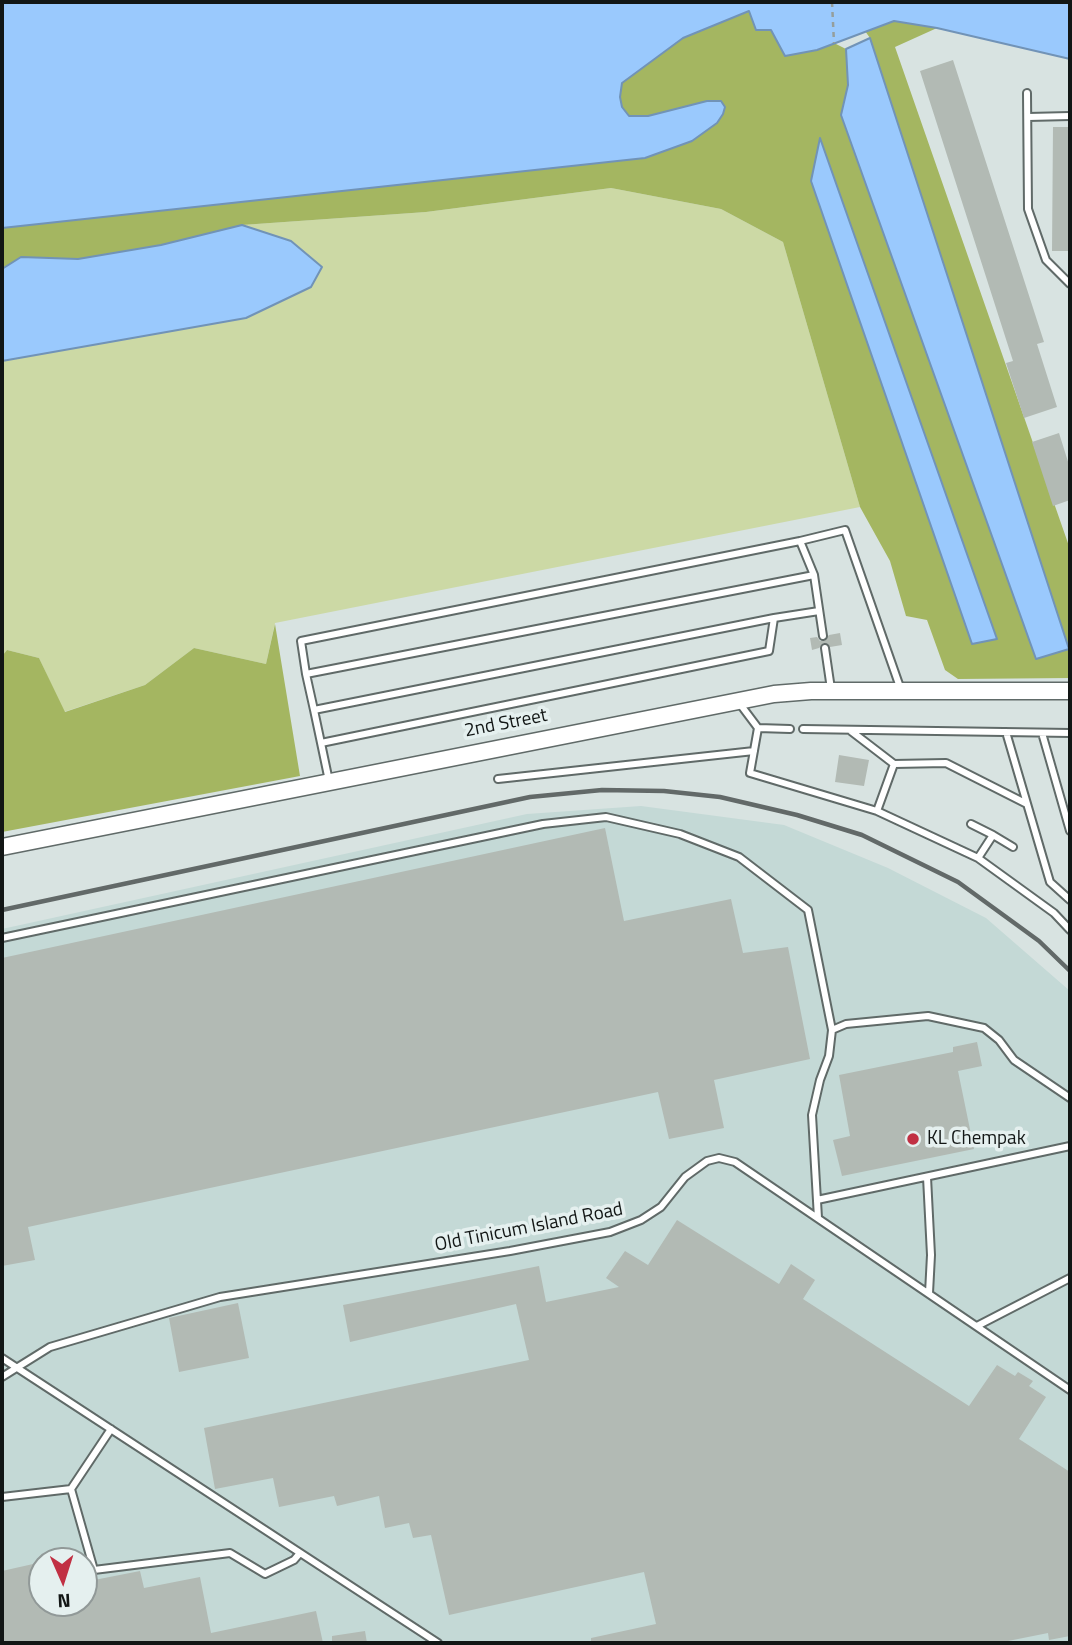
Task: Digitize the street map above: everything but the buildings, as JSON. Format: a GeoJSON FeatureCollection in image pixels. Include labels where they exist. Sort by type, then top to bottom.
{"type":"FeatureCollection","features":[{"type":"Feature","properties":{"kind":"street","name":"2nd Street"},"geometry":{"type":"LineString","coordinates":[[2,847],[737,699],[832,691],[1070,691]]}},
{"type":"Feature","properties":{"kind":"lane"},"geometry":{"type":"LineString","coordinates":[[1027,93],[1028,209],[1046,260],[1070,284]]}},
{"type":"Feature","properties":{"kind":"lane"},"geometry":{"type":"LineString","coordinates":[[1028,117],[1070,116]]}},
{"type":"Feature","properties":{"kind":"lane"},"geometry":{"type":"LineString","coordinates":[[329,781],[301,641],[845,530],[902,691]]}},
{"type":"Feature","properties":{"kind":"lane"},"geometry":{"type":"LineString","coordinates":[[800,541],[814,575],[823,636]]}},
{"type":"Feature","properties":{"kind":"lane"},"geometry":{"type":"LineString","coordinates":[[306,674],[814,575]]}},
{"type":"Feature","properties":{"kind":"lane"},"geometry":{"type":"LineString","coordinates":[[314,710],[819,611]]}},
{"type":"Feature","properties":{"kind":"lane"},"geometry":{"type":"LineString","coordinates":[[321,743],[769,651],[774,618]]}},
{"type":"Feature","properties":{"kind":"lane"},"geometry":{"type":"LineString","coordinates":[[825,648],[832,691]]}},
{"type":"Feature","properties":{"kind":"lane"},"geometry":{"type":"LineString","coordinates":[[737,699],[758,728],[750,774],[877,811],[978,859],[1054,913],[1070,930]]}},
{"type":"Feature","properties":{"kind":"lane"},"geometry":{"type":"LineString","coordinates":[[758,728],[790,729]]}},
{"type":"Feature","properties":{"kind":"lane"},"geometry":{"type":"LineString","coordinates":[[803,729],[1070,734]]}},
{"type":"Feature","properties":{"kind":"lane"},"geometry":{"type":"LineString","coordinates":[[849,730],[894,764],[946,763],[1027,804]]}},
{"type":"Feature","properties":{"kind":"lane"},"geometry":{"type":"LineString","coordinates":[[1006,732],[1050,882],[1070,900]]}},
{"type":"Feature","properties":{"kind":"lane"},"geometry":{"type":"LineString","coordinates":[[1042,733],[1070,831]]}},
{"type":"Feature","properties":{"kind":"lane"},"geometry":{"type":"LineString","coordinates":[[498,779],[754,751]]}},
{"type":"Feature","properties":{"kind":"lane"},"geometry":{"type":"LineString","coordinates":[[877,811],[894,764]]}},
{"type":"Feature","properties":{"kind":"lane"},"geometry":{"type":"LineString","coordinates":[[2,938],[543,824],[606,817],[680,834],[738,857],[808,910],[832,1030],[830,1056],[820,1080],[812,1115],[818,1218]]}},
{"type":"Feature","properties":{"kind":"lane"},"geometry":{"type":"LineString","coordinates":[[971,824],[1013,846]]}},
{"type":"Feature","properties":{"kind":"lane"},"geometry":{"type":"LineString","coordinates":[[978,859],[993,835]]}},
{"type":"Feature","properties":{"kind":"lane"},"geometry":{"type":"LineString","coordinates":[[832,1030],[846,1024],[928,1016],[984,1028],[999,1040],[1014,1060],[1070,1098]]}},
{"type":"Feature","properties":{"kind":"lane"},"geometry":{"type":"LineString","coordinates":[[817,1200],[1070,1146]]}},
{"type":"Feature","properties":{"kind":"lane","name":"Old Tinicum Island Road"},"geometry":{"type":"LineString","coordinates":[[2,1377],[50,1347],[220,1297],[510,1251],[610,1232],[641,1220],[661,1207],[685,1177],[707,1161],[719,1158],[736,1162],[1070,1388]]}},
{"type":"Feature","properties":{"kind":"lane"},"geometry":{"type":"LineString","coordinates":[[926,1177],[931,1255],[929,1293]]}},
{"type":"Feature","properties":{"kind":"lane"},"geometry":{"type":"LineString","coordinates":[[977,1326],[1070,1278]]}},
{"type":"Feature","properties":{"kind":"lane"},"geometry":{"type":"LineString","coordinates":[[2,1358],[438,1643]]}},
{"type":"Feature","properties":{"kind":"lane"},"geometry":{"type":"LineString","coordinates":[[111,1429],[71,1489],[94,1570],[230,1553],[265,1574],[294,1560],[300,1553]]}},
{"type":"Feature","properties":{"kind":"lane"},"geometry":{"type":"LineString","coordinates":[[2,1497],[71,1489]]}},
{"type":"Feature","properties":{"kind":"path"},"geometry":{"type":"LineString","coordinates":[[832,2],[834,43]]}},
{"type":"Feature","properties":{"kind":"shaded area"},"geometry":{"type":"Polygon","coordinates":[[[641,806],[784,825],[888,868],[986,918],[1070,991],[1070,1643],[2,1643],[2,929],[527,814],[641,806]]]}},
{"type":"Feature","properties":{"kind":"green space"},"geometry":{"type":"Polygon","coordinates":[[[750,11],[771,30],[817,50],[834,43],[846,49],[848,85],[841,116],[1037,659],[1068,649],[870,38],[865,31],[894,21],[937,28],[895,47],[1070,549],[1070,678],[958,679],[945,670],[927,620],[906,616],[890,561],[860,507],[783,242],[721,209],[611,188],[426,212],[242,225],[161,245],[78,259],[21,257],[2,269],[2,228],[645,158],[692,141],[648,116],[629,116],[622,108],[621,83],[683,38],[750,11]],[[820,140],[811,181],[972,644],[997,639],[820,140]]]}},
{"type":"Feature","properties":{"kind":"green space"},"geometry":{"type":"Polygon","coordinates":[[[611,188],[721,209],[783,242],[860,507],[275,623],[266,664],[194,648],[145,685],[64,712],[39,658],[7,650],[2,656],[2,361],[246,318],[291,241],[242,225],[426,212],[611,188]]]}},
{"type":"Feature","properties":{"kind":"green space"},"geometry":{"type":"Polygon","coordinates":[[[275,624],[300,776],[2,832],[2,656],[7,650],[39,658],[65,712],[145,685],[194,648],[266,664],[275,624]]]}},
{"type":"Feature","properties":{"kind":"water"},"geometry":{"type":"Polygon","coordinates":[[[2,2],[1070,2],[1070,59],[937,28],[894,21],[817,50],[785,56],[771,30],[756,30],[749,11],[683,38],[622,83],[622,107],[629,116],[648,116],[707,101],[721,101],[725,107],[717,123],[692,141],[645,158],[2,228],[2,2]]]}},
{"type":"Feature","properties":{"kind":"water"},"geometry":{"type":"Polygon","coordinates":[[[870,38],[1069,649],[1036,659],[841,115],[848,85],[846,49],[870,38]]]}},
{"type":"Feature","properties":{"kind":"water"},"geometry":{"type":"Polygon","coordinates":[[[820,138],[997,639],[972,644],[811,181],[820,138]]]}},
{"type":"Feature","properties":{"kind":"water"},"geometry":{"type":"Polygon","coordinates":[[[242,225],[291,241],[322,267],[311,287],[246,318],[2,361],[2,269],[21,257],[78,259],[161,245],[242,225]]]}},
{"type":"Feature","properties":{"kind":"railway"},"geometry":{"type":"LineString","coordinates":[[2,910],[530,797],[602,790],[664,791],[720,797],[797,815],[862,835],[958,882],[1039,941],[1070,971]]}},
{"type":"Feature","properties":{"kind":"place","name":"KL Chempak"},"geometry":{"type":"Point","coordinates":[913,1139]}}]}
